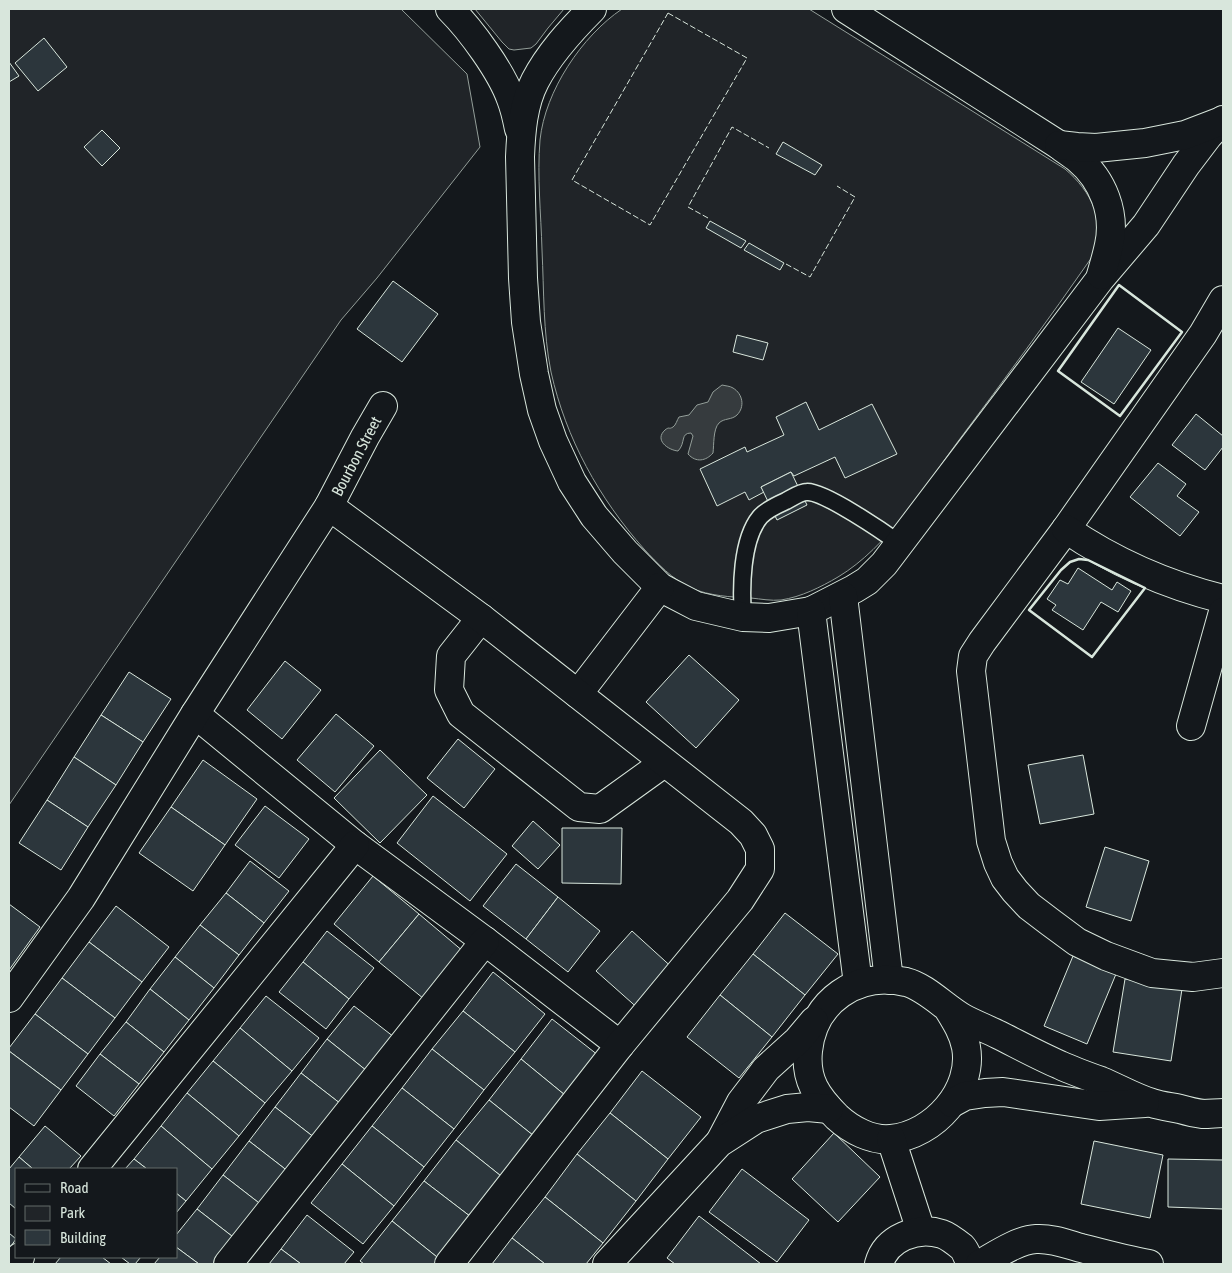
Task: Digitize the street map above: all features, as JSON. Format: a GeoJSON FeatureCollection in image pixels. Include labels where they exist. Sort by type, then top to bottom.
{"type":"FeatureCollection","features":[{"type":"Feature","properties":{"kind":"street"},"geometry":{"type":"LineString","coordinates":[[450,9],[485,52],[502,78],[511,98],[521,134]]}},
{"type":"Feature","properties":{"kind":"street"},"geometry":{"type":"LineString","coordinates":[[592,9],[558,45],[534,82],[527,102],[521,134],[524,304],[529,350],[542,410],[566,470],[594,516],[624,552],[660,587],[696,606],[743,617],[769,618],[811,611],[843,596],[867,581],[884,564],[1100,279],[1146,225],[1186,165],[1223,120]]}},
{"type":"Feature","properties":{"kind":"street"},"geometry":{"type":"LineString","coordinates":[[846,9],[1059,145],[1078,159],[1092,173],[1108,204],[1111,224],[1110,245],[1100,279]]}},
{"type":"Feature","properties":{"kind":"street"},"geometry":{"type":"LineString","coordinates":[[1059,145],[1096,148],[1145,143],[1185,135],[1223,120]]}},
{"type":"Feature","properties":{"kind":"street"},"geometry":{"type":"LineString","coordinates":[[1223,300],[1203,334],[1066,529],[982,642],[973,656],[970,671],[991,841],[1005,878],[1029,906],[1077,942],[1106,956],[1152,973],[1194,977],[1223,973]]}},
{"type":"Feature","properties":{"kind":"street","name":"Bourbon Street"},"geometry":{"type":"LineString","coordinates":[[9,998],[81,898],[194,714],[329,506],[365,436],[383,406]]}},
{"type":"Feature","properties":{"kind":"street"},"geometry":{"type":"LineString","coordinates":[[329,506],[481,618],[741,822],[753,835],[760,849],[760,869],[740,900],[620,1045],[449,1264]]}},
{"type":"Feature","properties":{"kind":"street"},"geometry":{"type":"LineString","coordinates":[[1066,529],[1085,542],[1145,574],[1175,586],[1223,599]]}},
{"type":"Feature","properties":{"kind":"street"},"geometry":{"type":"LineString","coordinates":[[578,694],[660,587]]}},
{"type":"Feature","properties":{"kind":"street"},"geometry":{"type":"LineString","coordinates":[[843,596],[889,980]]}},
{"type":"Feature","properties":{"kind":"street"},"geometry":{"type":"LineString","coordinates":[[811,611],[858,984]]}},
{"type":"Feature","properties":{"kind":"street"},"geometry":{"type":"LineString","coordinates":[[1191,726],[1223,612]]}},
{"type":"Feature","properties":{"kind":"street"},"geometry":{"type":"LineString","coordinates":[[481,618],[452,656],[448,690],[461,714],[579,807],[600,808],[664,763]]}},
{"type":"Feature","properties":{"kind":"street"},"geometry":{"type":"LineString","coordinates":[[194,714],[355,845],[485,941],[620,1045]]}},
{"type":"Feature","properties":{"kind":"street"},"geometry":{"type":"LineString","coordinates":[[93,1168],[355,845]]}},
{"type":"Feature","properties":{"kind":"street"},"geometry":{"type":"LineString","coordinates":[[228,1264],[485,941]]}},
{"type":"Feature","properties":{"kind":"street"},"geometry":{"type":"LineString","coordinates":[[719,1143],[741,1102],[766,1069],[798,1040],[831,1002],[844,991],[858,984],[873,980],[907,982],[927,992],[963,1018],[1045,1058],[1152,1103],[1201,1114],[1223,1113]]}},
{"type":"Feature","properties":{"kind":"street"},"geometry":{"type":"LineString","coordinates":[[947,1008],[961,1029],[966,1047],[967,1065],[964,1080],[952,1103]]}},
{"type":"Feature","properties":{"kind":"street"},"geometry":{"type":"LineString","coordinates":[[820,1014],[809,1039],[807,1064],[814,1088],[829,1109],[844,1123],[862,1134],[891,1139],[911,1134],[938,1117],[952,1103],[965,1096],[985,1093],[1003,1092],[1099,1106],[1152,1103]]}},
{"type":"Feature","properties":{"kind":"street"},"geometry":{"type":"LineString","coordinates":[[607,1264],[719,1143],[756,1119],[778,1111],[808,1107],[829,1109]]}},
{"type":"Feature","properties":{"kind":"street"},"geometry":{"type":"LineString","coordinates":[[891,1139],[921,1231]]}},
{"type":"Feature","properties":{"kind":"street"},"geometry":{"type":"LineString","coordinates":[[879,1264],[881,1255],[898,1238],[921,1231],[943,1234],[962,1248],[971,1264]]}},
{"type":"Feature","properties":{"kind":"street"},"geometry":{"type":"LineString","coordinates":[[980,1264],[1022,1242],[1035,1239],[1049,1239],[1149,1264]]}},
{"type":"Feature","properties":{"kind":"lane"},"geometry":{"type":"LineString","coordinates":[[743,617],[741,594],[744,563],[752,531],[761,515],[801,494],[807,492],[814,493],[832,501],[900,544]]}},
{"type":"Feature","properties":{"kind":"green space"},"geometry":{"type":"Polygon","coordinates":[[[9,9],[401,9],[467,74],[480,147],[377,278],[341,320],[9,805],[9,9]]]}},
{"type":"Feature","properties":{"kind":"green space"},"geometry":{"type":"Polygon","coordinates":[[[475,9],[564,9],[536,44],[531,48],[514,50],[509,49],[502,42],[475,9]]]}},
{"type":"Feature","properties":{"kind":"green space"},"geometry":{"type":"Polygon","coordinates":[[[622,9],[809,9],[1065,169],[1082,187],[1094,208],[1098,232],[1092,257],[919,496],[889,533],[856,564],[838,577],[796,597],[774,600],[728,597],[698,591],[684,585],[672,576],[628,530],[599,488],[575,444],[557,397],[548,357],[545,327],[539,181],[539,154],[543,121],[549,103],[568,66],[593,34],[622,9]]]}},
{"type":"Feature","properties":{"kind":"shaded area"},"geometry":{"type":"Polygon","coordinates":[[[722,385],[731,387],[739,394],[742,405],[737,415],[721,421],[717,426],[713,453],[701,460],[691,457],[688,454],[693,436],[691,433],[685,435],[678,451],[667,447],[661,437],[665,430],[674,426],[679,417],[689,415],[697,405],[708,402],[713,392],[722,385]]]}},
{"type":"Feature","properties":{"kind":"building"},"geometry":{"type":"Polygon","coordinates":[[[44,38],[67,67],[38,91],[15,63],[44,38]]]}},
{"type":"Feature","properties":{"kind":"building"},"geometry":{"type":"Polygon","coordinates":[[[9,62],[19,76],[9,82],[9,62]]]}},
{"type":"Feature","properties":{"kind":"building"},"geometry":{"type":"Polygon","coordinates":[[[102,130],[120,148],[102,166],[84,147],[102,130]]]}},
{"type":"Feature","properties":{"kind":"building"},"geometry":{"type":"Polygon","coordinates":[[[783,142],[822,165],[815,175],[776,154],[783,142]]]}},
{"type":"Feature","properties":{"kind":"building"},"geometry":{"type":"Polygon","coordinates":[[[710,221],[746,241],[741,248],[706,228],[710,221]]]}},
{"type":"Feature","properties":{"kind":"building"},"geometry":{"type":"Polygon","coordinates":[[[749,243],[784,263],[780,270],[744,250],[749,243]]]}},
{"type":"Feature","properties":{"kind":"building"},"geometry":{"type":"Polygon","coordinates":[[[393,281],[438,314],[402,362],[357,329],[393,281]]]}},
{"type":"Feature","properties":{"kind":"building"},"geometry":{"type":"Polygon","coordinates":[[[1118,328],[1151,350],[1114,404],[1081,382],[1118,328]]]}},
{"type":"Feature","properties":{"kind":"building"},"geometry":{"type":"Polygon","coordinates":[[[737,335],[768,343],[763,360],[733,352],[737,335]]]}},
{"type":"Feature","properties":{"kind":"building"},"geometry":{"type":"Polygon","coordinates":[[[806,402],[819,430],[872,404],[897,454],[845,478],[835,457],[794,476],[791,472],[761,487],[764,492],[749,500],[745,492],[717,506],[700,469],[745,447],[747,452],[784,435],[776,417],[806,402]]]}},
{"type":"Feature","properties":{"kind":"building"},"geometry":{"type":"Polygon","coordinates":[[[1196,414],[1223,436],[1223,447],[1205,470],[1172,445],[1196,414]]]}},
{"type":"Feature","properties":{"kind":"building"},"geometry":{"type":"Polygon","coordinates":[[[1158,463],[1186,484],[1177,496],[1199,512],[1180,536],[1130,497],[1158,463]]]}},
{"type":"Feature","properties":{"kind":"building"},"geometry":{"type":"Polygon","coordinates":[[[791,472],[807,505],[777,520],[761,487],[791,472]]]}},
{"type":"Feature","properties":{"kind":"building"},"geometry":{"type":"Polygon","coordinates":[[[1078,568],[1112,590],[1117,582],[1131,591],[1118,612],[1101,602],[1083,630],[1052,610],[1056,605],[1047,599],[1060,580],[1068,584],[1078,568]]]}},
{"type":"Feature","properties":{"kind":"building"},"geometry":{"type":"Polygon","coordinates":[[[689,655],[739,700],[696,748],[646,702],[689,655]]]}},
{"type":"Feature","properties":{"kind":"building"},"geometry":{"type":"Polygon","coordinates":[[[285,661],[321,690],[282,739],[247,710],[285,661]]]}},
{"type":"Feature","properties":{"kind":"building"},"geometry":{"type":"Polygon","coordinates":[[[129,672],[171,699],[143,742],[101,715],[129,672]]]}},
{"type":"Feature","properties":{"kind":"building"},"geometry":{"type":"Polygon","coordinates":[[[336,714],[374,746],[335,792],[297,760],[336,714]]]}},
{"type":"Feature","properties":{"kind":"building"},"geometry":{"type":"Polygon","coordinates":[[[101,715],[143,742],[116,785],[74,757],[101,715]]]}},
{"type":"Feature","properties":{"kind":"building"},"geometry":{"type":"Polygon","coordinates":[[[458,739],[495,769],[464,808],[427,778],[458,739]]]}},
{"type":"Feature","properties":{"kind":"building"},"geometry":{"type":"Polygon","coordinates":[[[380,750],[427,795],[380,843],[334,798],[380,750]]]}},
{"type":"Feature","properties":{"kind":"building"},"geometry":{"type":"Polygon","coordinates":[[[1083,755],[1094,814],[1040,824],[1028,765],[1083,755]]]}},
{"type":"Feature","properties":{"kind":"building"},"geometry":{"type":"Polygon","coordinates":[[[74,757],[116,785],[88,827],[47,800],[74,757]]]}},
{"type":"Feature","properties":{"kind":"building"},"geometry":{"type":"Polygon","coordinates":[[[203,760],[257,799],[225,845],[171,807],[203,760]]]}},
{"type":"Feature","properties":{"kind":"building"},"geometry":{"type":"Polygon","coordinates":[[[433,796],[507,854],[470,901],[397,843],[433,796]]]}},
{"type":"Feature","properties":{"kind":"building"},"geometry":{"type":"Polygon","coordinates":[[[47,800],[88,827],[61,870],[19,843],[47,800]]]}},
{"type":"Feature","properties":{"kind":"building"},"geometry":{"type":"Polygon","coordinates":[[[265,806],[309,839],[279,878],[235,845],[265,806]]]}},
{"type":"Feature","properties":{"kind":"building"},"geometry":{"type":"Polygon","coordinates":[[[171,807],[225,845],[193,891],[139,853],[171,807]]]}},
{"type":"Feature","properties":{"kind":"building"},"geometry":{"type":"Polygon","coordinates":[[[533,821],[560,845],[538,869],[512,846],[533,821]]]}},
{"type":"Feature","properties":{"kind":"building"},"geometry":{"type":"Polygon","coordinates":[[[562,828],[622,828],[621,884],[562,883],[562,828]]]}},
{"type":"Feature","properties":{"kind":"building"},"geometry":{"type":"Polygon","coordinates":[[[1105,847],[1149,861],[1131,921],[1086,907],[1105,847]]]}},
{"type":"Feature","properties":{"kind":"building"},"geometry":{"type":"Polygon","coordinates":[[[250,861],[289,891],[264,923],[226,893],[250,861]]]}},
{"type":"Feature","properties":{"kind":"building"},"geometry":{"type":"Polygon","coordinates":[[[516,864],[558,897],[526,939],[483,906],[516,864]]]}},
{"type":"Feature","properties":{"kind":"building"},"geometry":{"type":"Polygon","coordinates":[[[373,876],[419,914],[379,962],[334,924],[373,876]]]}},
{"type":"Feature","properties":{"kind":"building"},"geometry":{"type":"Polygon","coordinates":[[[226,893],[264,923],[239,955],[200,925],[226,893]]]}},
{"type":"Feature","properties":{"kind":"building"},"geometry":{"type":"Polygon","coordinates":[[[558,897],[600,931],[568,972],[526,939],[558,897]]]}},
{"type":"Feature","properties":{"kind":"building"},"geometry":{"type":"Polygon","coordinates":[[[9,904],[40,927],[9,970],[9,904]]]}},
{"type":"Feature","properties":{"kind":"building"},"geometry":{"type":"Polygon","coordinates":[[[116,906],[169,947],[142,982],[89,942],[116,906]]]}},
{"type":"Feature","properties":{"kind":"building"},"geometry":{"type":"Polygon","coordinates":[[[785,913],[838,954],[805,995],[753,954],[785,913]]]}},
{"type":"Feature","properties":{"kind":"building"},"geometry":{"type":"Polygon","coordinates":[[[419,914],[464,952],[424,999],[379,962],[419,914]]]}},
{"type":"Feature","properties":{"kind":"building"},"geometry":{"type":"Polygon","coordinates":[[[200,925],[239,955],[214,988],[175,957],[200,925]]]}},
{"type":"Feature","properties":{"kind":"building"},"geometry":{"type":"Polygon","coordinates":[[[327,931],[374,968],[349,999],[303,962],[327,931]]]}},
{"type":"Feature","properties":{"kind":"building"},"geometry":{"type":"Polygon","coordinates":[[[632,931],[676,971],[641,1011],[596,971],[632,931]]]}},
{"type":"Feature","properties":{"kind":"building"},"geometry":{"type":"Polygon","coordinates":[[[89,942],[142,982],[115,1018],[62,978],[89,942]]]}},
{"type":"Feature","properties":{"kind":"building"},"geometry":{"type":"Polygon","coordinates":[[[753,954],[805,995],[772,1037],[720,995],[753,954]]]}},
{"type":"Feature","properties":{"kind":"building"},"geometry":{"type":"Polygon","coordinates":[[[1073,956],[1116,974],[1087,1044],[1044,1026],[1073,956]]]}},
{"type":"Feature","properties":{"kind":"building"},"geometry":{"type":"Polygon","coordinates":[[[175,957],[214,988],[189,1020],[150,989],[175,957]]]}},
{"type":"Feature","properties":{"kind":"building"},"geometry":{"type":"Polygon","coordinates":[[[303,962],[349,999],[326,1029],[279,992],[303,962]]]}},
{"type":"Feature","properties":{"kind":"building"},"geometry":{"type":"Polygon","coordinates":[[[493,972],[545,1014],[515,1052],[463,1011],[493,972]]]}},
{"type":"Feature","properties":{"kind":"building"},"geometry":{"type":"Polygon","coordinates":[[[62,978],[115,1018],[88,1054],[35,1014],[62,978]]]}},
{"type":"Feature","properties":{"kind":"building"},"geometry":{"type":"Polygon","coordinates":[[[1125,979],[1182,989],[1171,1061],[1113,1052],[1125,979]]]}},
{"type":"Feature","properties":{"kind":"building"},"geometry":{"type":"Polygon","coordinates":[[[150,989],[189,1020],[164,1052],[126,1022],[150,989]]]}},
{"type":"Feature","properties":{"kind":"building"},"geometry":{"type":"Polygon","coordinates":[[[720,995],[772,1037],[739,1078],[687,1037],[720,995]]]}},
{"type":"Feature","properties":{"kind":"building"},"geometry":{"type":"Polygon","coordinates":[[[266,996],[319,1038],[292,1071],[240,1028],[266,996]]]}},
{"type":"Feature","properties":{"kind":"building"},"geometry":{"type":"Polygon","coordinates":[[[354,1006],[394,1037],[367,1071],[327,1039],[354,1006]]]}},
{"type":"Feature","properties":{"kind":"building"},"geometry":{"type":"Polygon","coordinates":[[[463,1011],[515,1052],[484,1090],[432,1049],[463,1011]]]}},
{"type":"Feature","properties":{"kind":"building"},"geometry":{"type":"Polygon","coordinates":[[[35,1014],[88,1054],[61,1090],[9,1051],[9,1048],[35,1014]]]}},
{"type":"Feature","properties":{"kind":"building"},"geometry":{"type":"Polygon","coordinates":[[[552,1019],[603,1059],[571,1100],[521,1059],[552,1019]]]}},
{"type":"Feature","properties":{"kind":"building"},"geometry":{"type":"Polygon","coordinates":[[[126,1022],[164,1052],[139,1084],[100,1054],[126,1022]]]}},
{"type":"Feature","properties":{"kind":"building"},"geometry":{"type":"Polygon","coordinates":[[[240,1028],[292,1071],[265,1103],[213,1061],[240,1028]]]}},
{"type":"Feature","properties":{"kind":"building"},"geometry":{"type":"Polygon","coordinates":[[[327,1039],[367,1071],[341,1104],[301,1073],[327,1039]]]}},
{"type":"Feature","properties":{"kind":"building"},"geometry":{"type":"Polygon","coordinates":[[[432,1049],[484,1090],[454,1129],[402,1088],[432,1049]]]}},
{"type":"Feature","properties":{"kind":"building"},"geometry":{"type":"Polygon","coordinates":[[[9,1051],[61,1090],[34,1126],[9,1107],[9,1051]]]}},
{"type":"Feature","properties":{"kind":"building"},"geometry":{"type":"Polygon","coordinates":[[[100,1054],[139,1084],[114,1116],[76,1086],[100,1054]]]}},
{"type":"Feature","properties":{"kind":"building"},"geometry":{"type":"Polygon","coordinates":[[[521,1059],[571,1100],[539,1140],[489,1100],[521,1059]]]}},
{"type":"Feature","properties":{"kind":"building"},"geometry":{"type":"Polygon","coordinates":[[[213,1061],[265,1103],[239,1136],[187,1093],[213,1061]]]}},
{"type":"Feature","properties":{"kind":"building"},"geometry":{"type":"Polygon","coordinates":[[[642,1071],[701,1117],[668,1159],[610,1113],[642,1071]]]}},
{"type":"Feature","properties":{"kind":"building"},"geometry":{"type":"Polygon","coordinates":[[[301,1073],[341,1104],[315,1138],[275,1107],[301,1073]]]}},
{"type":"Feature","properties":{"kind":"building"},"geometry":{"type":"Polygon","coordinates":[[[402,1088],[454,1129],[424,1167],[372,1126],[402,1088]]]}},
{"type":"Feature","properties":{"kind":"building"},"geometry":{"type":"Polygon","coordinates":[[[187,1093],[239,1136],[212,1169],[161,1126],[187,1093]]]}},
{"type":"Feature","properties":{"kind":"building"},"geometry":{"type":"Polygon","coordinates":[[[489,1100],[539,1140],[506,1180],[456,1140],[489,1100]]]}},
{"type":"Feature","properties":{"kind":"building"},"geometry":{"type":"Polygon","coordinates":[[[275,1107],[315,1138],[289,1172],[249,1141],[275,1107]]]}},
{"type":"Feature","properties":{"kind":"building"},"geometry":{"type":"Polygon","coordinates":[[[610,1113],[668,1159],[636,1201],[577,1154],[610,1113]]]}},
{"type":"Feature","properties":{"kind":"building"},"geometry":{"type":"Polygon","coordinates":[[[45,1126],[81,1156],[70,1168],[32,1168],[19,1157],[45,1126]]]}},
{"type":"Feature","properties":{"kind":"building"},"geometry":{"type":"Polygon","coordinates":[[[161,1126],[212,1169],[186,1201],[178,1195],[178,1168],[146,1168],[134,1159],[161,1126]]]}},
{"type":"Feature","properties":{"kind":"building"},"geometry":{"type":"Polygon","coordinates":[[[372,1126],[424,1167],[394,1206],[342,1164],[372,1126]]]}},
{"type":"Feature","properties":{"kind":"building"},"geometry":{"type":"Polygon","coordinates":[[[834,1133],[880,1177],[838,1222],[792,1179],[834,1133]]]}},
{"type":"Feature","properties":{"kind":"building"},"geometry":{"type":"Polygon","coordinates":[[[456,1140],[506,1180],[475,1220],[424,1181],[456,1140]]]}},
{"type":"Feature","properties":{"kind":"building"},"geometry":{"type":"Polygon","coordinates":[[[249,1141],[289,1172],[263,1206],[223,1175],[249,1141]]]}},
{"type":"Feature","properties":{"kind":"building"},"geometry":{"type":"Polygon","coordinates":[[[1094,1141],[1163,1155],[1150,1218],[1081,1204],[1094,1141]]]}},
{"type":"Feature","properties":{"kind":"building"},"geometry":{"type":"Polygon","coordinates":[[[577,1154],[636,1201],[603,1243],[545,1197],[577,1154]]]}},
{"type":"Feature","properties":{"kind":"building"},"geometry":{"type":"Polygon","coordinates":[[[19,1157],[32,1168],[15,1168],[15,1208],[9,1203],[9,1169],[19,1157]]]}},
{"type":"Feature","properties":{"kind":"building"},"geometry":{"type":"Polygon","coordinates":[[[134,1159],[146,1168],[126,1168],[134,1159]]]}},
{"type":"Feature","properties":{"kind":"building"},"geometry":{"type":"Polygon","coordinates":[[[1168,1159],[1223,1160],[1223,1209],[1168,1207],[1168,1159]]]}},
{"type":"Feature","properties":{"kind":"building"},"geometry":{"type":"Polygon","coordinates":[[[342,1164],[394,1206],[363,1244],[311,1203],[342,1164]]]}},
{"type":"Feature","properties":{"kind":"building"},"geometry":{"type":"Polygon","coordinates":[[[742,1169],[809,1220],[777,1262],[709,1212],[742,1169]]]}},
{"type":"Feature","properties":{"kind":"building"},"geometry":{"type":"Polygon","coordinates":[[[223,1175],[263,1206],[237,1240],[197,1209],[223,1175]]]}},
{"type":"Feature","properties":{"kind":"building"},"geometry":{"type":"Polygon","coordinates":[[[424,1181],[475,1220],[442,1261],[392,1221],[424,1181]]]}},
{"type":"Feature","properties":{"kind":"building"},"geometry":{"type":"Polygon","coordinates":[[[178,1195],[186,1201],[178,1211],[178,1195]]]}},
{"type":"Feature","properties":{"kind":"building"},"geometry":{"type":"Polygon","coordinates":[[[545,1197],[603,1243],[586,1264],[545,1264],[512,1238],[545,1197]]]}},
{"type":"Feature","properties":{"kind":"building"},"geometry":{"type":"Polygon","coordinates":[[[197,1209],[237,1240],[218,1264],[199,1264],[178,1248],[178,1233],[197,1209]]]}},
{"type":"Feature","properties":{"kind":"building"},"geometry":{"type":"Polygon","coordinates":[[[307,1215],[354,1252],[344,1264],[301,1264],[281,1249],[307,1215]]]}},
{"type":"Feature","properties":{"kind":"building"},"geometry":{"type":"Polygon","coordinates":[[[699,1216],[761,1264],[675,1264],[667,1258],[699,1216]]]}},
{"type":"Feature","properties":{"kind":"building"},"geometry":{"type":"Polygon","coordinates":[[[392,1221],[442,1261],[440,1264],[364,1264],[360,1261],[392,1221]]]}},
{"type":"Feature","properties":{"kind":"building"},"geometry":{"type":"Polygon","coordinates":[[[9,1233],[15,1240],[9,1249],[9,1233]]]}},
{"type":"Feature","properties":{"kind":"building"},"geometry":{"type":"Polygon","coordinates":[[[512,1238],[545,1264],[492,1264],[512,1238]]]}},
{"type":"Feature","properties":{"kind":"building"},"geometry":{"type":"Polygon","coordinates":[[[178,1248],[199,1264],[154,1264],[159,1258],[178,1258],[178,1248]]]}},
{"type":"Feature","properties":{"kind":"building"},"geometry":{"type":"Polygon","coordinates":[[[281,1249],[301,1264],[269,1264],[281,1249]]]}},
{"type":"Feature","properties":{"kind":"building"},"geometry":{"type":"Polygon","coordinates":[[[60,1258],[103,1258],[111,1264],[55,1264],[60,1258]]]}},
{"type":"Feature","properties":{"kind":"building"},"geometry":{"type":"Polygon","coordinates":[[[122,1258],[140,1258],[135,1264],[130,1264],[122,1258]]]}},
{"type":"Feature","properties":{"kind":"fence"},"geometry":{"type":"LineString","coordinates":[[668,13],[747,58],[650,225],[572,180],[668,13]]}},
{"type":"Feature","properties":{"kind":"fence"},"geometry":{"type":"LineString","coordinates":[[708,218],[688,207],[732,127],[769,148]]}},
{"type":"Feature","properties":{"kind":"fence"},"geometry":{"type":"LineString","coordinates":[[786,264],[810,277],[855,197],[837,186]]}},
{"type":"Feature","properties":{"kind":"wall"},"geometry":{"type":"LineString","coordinates":[[1119,285],[1182,332],[1120,416],[1058,371],[1119,285]]}},
{"type":"Feature","properties":{"kind":"wall"},"geometry":{"type":"LineString","coordinates":[[1079,559],[1088,560],[1145,588],[1092,657],[1029,610],[1061,570],[1070,562],[1079,559]]}}]}
